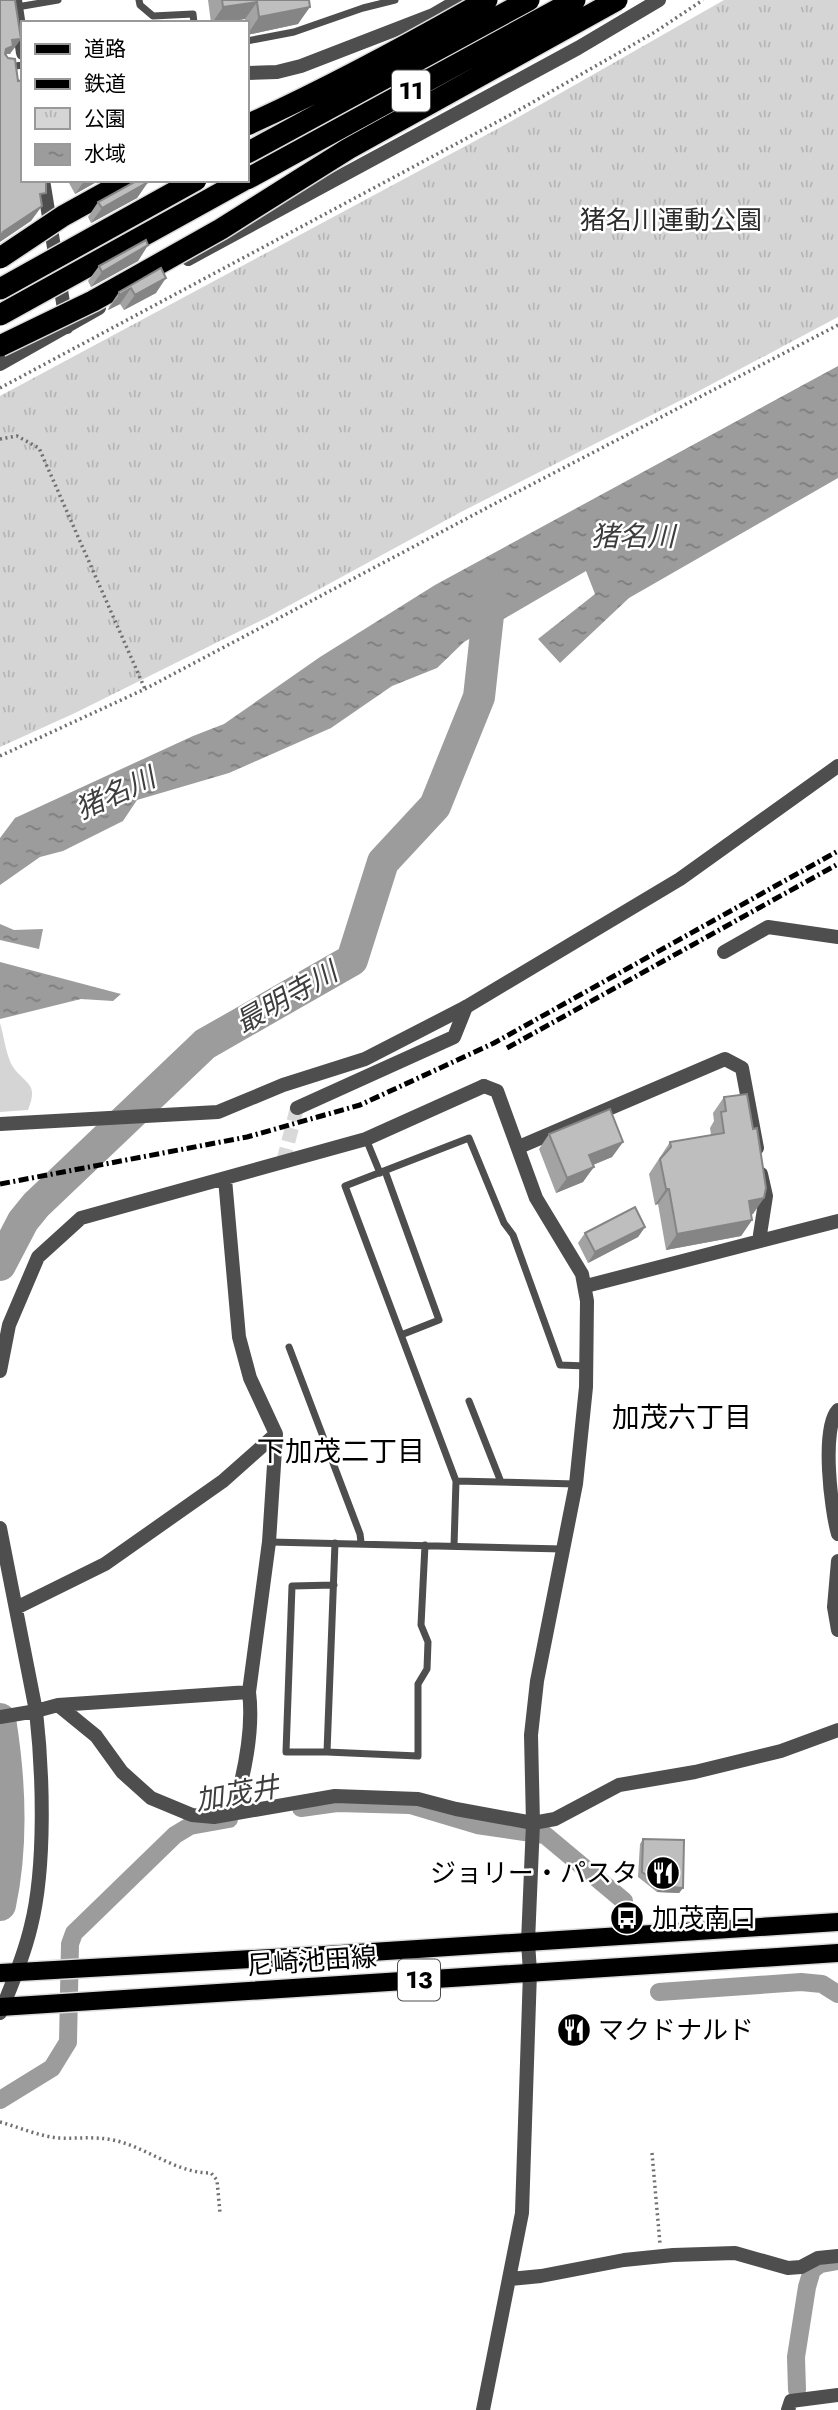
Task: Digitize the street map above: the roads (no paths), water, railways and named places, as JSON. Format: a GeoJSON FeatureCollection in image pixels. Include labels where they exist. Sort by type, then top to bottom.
{"type":"FeatureCollection","features":[{"type":"Feature","properties":{"kind":"highway"},"geometry":{"type":"LineString","coordinates":[[248,125],[393,54],[487,0]]}},
{"type":"Feature","properties":{"kind":"highway","name":"11"},"geometry":{"type":"LineString","coordinates":[[248,152],[528,0]]}},
{"type":"Feature","properties":{"kind":"highway","name":"11"},"geometry":{"type":"LineString","coordinates":[[248,179],[575,0]]}},
{"type":"Feature","properties":{"kind":"highway"},"geometry":{"type":"LineString","coordinates":[[0,345],[93,301],[221,229],[348,149],[617,0]]}},
{"type":"Feature","properties":{"kind":"highway"},"geometry":{"type":"LineString","coordinates":[[0,258],[63,216],[124,182]]}},
{"type":"Feature","properties":{"kind":"highway"},"geometry":{"type":"LineString","coordinates":[[0,289],[193,182]]}},
{"type":"Feature","properties":{"kind":"highway","name":"11"},"geometry":{"type":"LineString","coordinates":[[0,316],[242,182]]}},
{"type":"Feature","properties":{"kind":"main road","name":"尼崎池田線"},"geometry":{"type":"LineString","coordinates":[[9,1973],[838,1922]]}},
{"type":"Feature","properties":{"kind":"main road","name":"尼崎池田線"},"geometry":{"type":"LineString","coordinates":[[1,2009],[838,1953]]}},
{"type":"Feature","properties":{"kind":"street"},"geometry":{"type":"LineString","coordinates":[[248,73],[277,72],[301,66],[433,15],[459,0]]}},
{"type":"Feature","properties":{"kind":"street"},"geometry":{"type":"LineString","coordinates":[[248,119],[326,123],[349,121],[374,114],[459,78],[600,0]]}},
{"type":"Feature","properties":{"kind":"street"},"geometry":{"type":"LineString","coordinates":[[149,281],[578,48],[659,0]]}},
{"type":"Feature","properties":{"kind":"street"},"geometry":{"type":"LineString","coordinates":[[15,3],[21,40]]}},
{"type":"Feature","properties":{"kind":"street"},"geometry":{"type":"LineString","coordinates":[[43,182],[67,327]]}},
{"type":"Feature","properties":{"kind":"street"},"geometry":{"type":"LineString","coordinates":[[0,364],[102,306]]}},
{"type":"Feature","properties":{"kind":"street"},"geometry":{"type":"LineString","coordinates":[[0,1124],[219,1112],[283,1085],[365,1059],[466,1007],[680,879],[838,766]]}},
{"type":"Feature","properties":{"kind":"street"},"geometry":{"type":"LineString","coordinates":[[724,952],[768,927],[838,937]]}},
{"type":"Feature","properties":{"kind":"street"},"geometry":{"type":"LineString","coordinates":[[297,1108],[454,1037],[466,1007]]}},
{"type":"Feature","properties":{"kind":"street"},"geometry":{"type":"LineString","coordinates":[[519,1147],[725,1059],[742,1068],[765,1196],[759,1241]]}},
{"type":"Feature","properties":{"kind":"street"},"geometry":{"type":"LineString","coordinates":[[0,1371],[9,1325],[38,1257],[81,1218],[366,1139],[484,1086],[497,1091],[537,1198],[582,1274],[586,1286],[586,1366],[576,1483],[537,1681],[531,1735],[533,1823],[522,2213],[483,2410]]}},
{"type":"Feature","properties":{"kind":"street"},"geometry":{"type":"LineString","coordinates":[[225,1180],[239,1336],[250,1378],[276,1434],[269,1542],[248,1692],[252,1714],[240,1790],[233,1814]]}},
{"type":"Feature","properties":{"kind":"street"},"geometry":{"type":"LineString","coordinates":[[586,1286],[838,1222]]}},
{"type":"Feature","properties":{"kind":"street"},"geometry":{"type":"LineString","coordinates":[[838,1410],[830,1429],[829,1467],[831,1501],[838,1534]]}},
{"type":"Feature","properties":{"kind":"street"},"geometry":{"type":"LineString","coordinates":[[16,1608],[105,1564],[223,1481],[276,1434]]}},
{"type":"Feature","properties":{"kind":"street"},"geometry":{"type":"LineString","coordinates":[[0,1528],[33,1711],[41,1827],[32,1925],[9,1973],[1,2009]]}},
{"type":"Feature","properties":{"kind":"street"},"geometry":{"type":"LineString","coordinates":[[838,1561],[834,1607],[838,1630]]}},
{"type":"Feature","properties":{"kind":"street"},"geometry":{"type":"LineString","coordinates":[[0,1717],[58,1704],[248,1692]]}},
{"type":"Feature","properties":{"kind":"street"},"geometry":{"type":"LineString","coordinates":[[58,1704],[96,1736],[122,1772],[151,1798],[192,1815],[214,1817],[335,1796],[418,1799],[533,1823],[555,1819],[619,1785],[695,1772],[781,1751],[838,1730]]}},
{"type":"Feature","properties":{"kind":"street"},"geometry":{"type":"LineString","coordinates":[[510,2279],[661,2256],[736,2253],[788,2269],[802,2267],[818,2258],[838,2256]]}},
{"type":"Feature","properties":{"kind":"street"},"geometry":{"type":"LineString","coordinates":[[788,2410],[791,2401],[838,2395]]}},
{"type":"Feature","properties":{"kind":"lane"},"geometry":{"type":"LineString","coordinates":[[15,3],[58,0]]}},
{"type":"Feature","properties":{"kind":"lane"},"geometry":{"type":"LineString","coordinates":[[139,0],[140,5],[153,16],[172,19],[193,14],[194,21]]}},
{"type":"Feature","properties":{"kind":"lane"},"geometry":{"type":"LineString","coordinates":[[248,41],[294,32],[395,0]]}},
{"type":"Feature","properties":{"kind":"lane"},"geometry":{"type":"LineString","coordinates":[[0,68],[21,65]]}},
{"type":"Feature","properties":{"kind":"lane"},"geometry":{"type":"LineString","coordinates":[[454,1546],[456,1481],[345,1186],[469,1138],[503,1223],[513,1236],[560,1364],[586,1366]]}},
{"type":"Feature","properties":{"kind":"lane"},"geometry":{"type":"LineString","coordinates":[[366,1139],[382,1172],[439,1320],[401,1335]]}},
{"type":"Feature","properties":{"kind":"lane"},"geometry":{"type":"LineString","coordinates":[[289,1347],[361,1542]]}},
{"type":"Feature","properties":{"kind":"lane"},"geometry":{"type":"LineString","coordinates":[[469,1401],[501,1482]]}},
{"type":"Feature","properties":{"kind":"lane"},"geometry":{"type":"LineString","coordinates":[[456,1481],[576,1483]]}},
{"type":"Feature","properties":{"kind":"lane"},"geometry":{"type":"LineString","coordinates":[[269,1542],[361,1542],[563,1549]]}},
{"type":"Feature","properties":{"kind":"lane"},"geometry":{"type":"LineString","coordinates":[[327,1752],[335,1543]]}},
{"type":"Feature","properties":{"kind":"lane"},"geometry":{"type":"LineString","coordinates":[[334,1586],[292,1586],[286,1752],[418,1756],[418,1684],[427,1669],[428,1642],[421,1625],[425,1545]]}},
{"type":"Feature","properties":{"kind":"water","name":"猪名川"},"geometry":{"type":"Polygon","coordinates":[[[838,366],[838,478],[629,598],[560,663],[538,639],[595,594],[586,571],[464,642],[437,668],[392,686],[331,728],[229,773],[137,800],[123,821],[63,851],[40,857],[0,885],[0,838],[15,818],[224,724],[320,657],[435,585],[838,366]]]}},
{"type":"Feature","properties":{"kind":"water"},"geometry":{"type":"Polygon","coordinates":[[[0,924],[14,930],[43,929],[39,949],[0,940],[0,924]]]}},
{"type":"Feature","properties":{"kind":"water"},"geometry":{"type":"Polygon","coordinates":[[[0,962],[121,994],[113,1001],[81,999],[0,1019],[0,962]]]}},
{"type":"Feature","properties":{"kind":"waterway","name":"最明寺川"},"geometry":{"type":"LineString","coordinates":[[0,1265],[23,1221],[36,1205],[205,1044],[352,960],[383,862],[435,806],[479,697],[491,588]]}},
{"type":"Feature","properties":{"kind":"waterway","name":"最明寺川"},"geometry":{"type":"LineString","coordinates":[[0,1719],[9,1812],[7,1859],[0,1905]]}},
{"type":"Feature","properties":{"kind":"waterway","name":"加茂井"},"geometry":{"type":"LineString","coordinates":[[301,1808],[337,1803],[410,1805],[477,1825],[545,1835],[624,1901]]}},
{"type":"Feature","properties":{"kind":"waterway","name":"加茂井"},"geometry":{"type":"LineString","coordinates":[[0,2100],[52,2068],[68,2042],[70,1944],[74,1933],[175,1835],[190,1826],[229,1819]]}},
{"type":"Feature","properties":{"kind":"waterway","name":"加茂井"},"geometry":{"type":"LineString","coordinates":[[659,1992],[801,1982],[822,1984],[838,1994]]}},
{"type":"Feature","properties":{"kind":"waterway","name":"加茂井"},"geometry":{"type":"LineString","coordinates":[[797,2390],[796,2357],[812,2270],[820,2264],[838,2261]]}},
{"type":"Feature","properties":{"kind":"tunnel"},"geometry":{"type":"LineString","coordinates":[[283,1162],[297,1108]]}},
{"type":"Feature","properties":{"kind":"railway"},"geometry":{"type":"LineString","coordinates":[[0,1184],[247,1137],[360,1105],[494,1043],[838,851]]}},
{"type":"Feature","properties":{"kind":"railway"},"geometry":{"type":"LineString","coordinates":[[507,1048],[838,864]]}},
{"type":"Feature","properties":{"kind":"place","name":"ジョリー・パスタ"},"geometry":{"type":"Point","coordinates":[663,1873]}},
{"type":"Feature","properties":{"kind":"place","name":"加茂南口"},"geometry":{"type":"Point","coordinates":[627,1918]}},
{"type":"Feature","properties":{"kind":"place","name":"マクドナルド"},"geometry":{"type":"Point","coordinates":[574,2030]}},
{"type":"Feature","properties":{"kind":"district","name":"加茂六丁目"},"geometry":{"type":"Point","coordinates":[682,1417]}},
{"type":"Feature","properties":{"kind":"district","name":"下加茂二丁目"},"geometry":{"type":"Point","coordinates":[341,1451]}},
{"type":"Feature","properties":{"kind":"park label","name":"猪名川運動公園"},"geometry":{"type":"Point","coordinates":[671,220]}}]}
